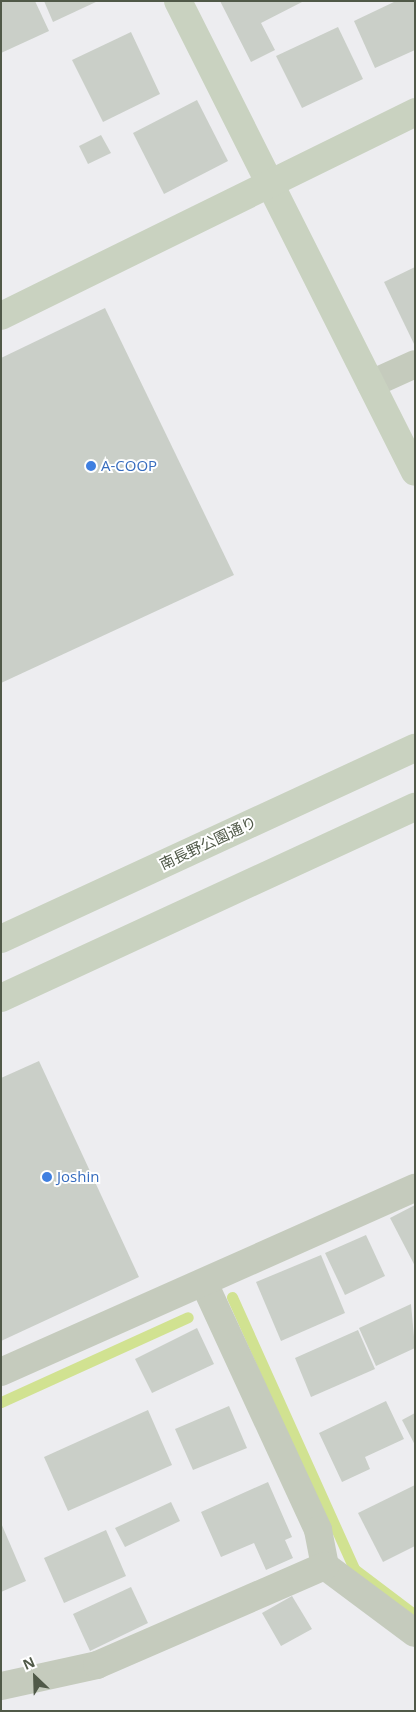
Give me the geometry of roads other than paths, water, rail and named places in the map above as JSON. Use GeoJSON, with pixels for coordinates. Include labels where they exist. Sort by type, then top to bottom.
{"type":"FeatureCollection","features":[{"type":"Feature","properties":{"kind":"street"},"geometry":{"type":"LineString","coordinates":[[178,1],[271,182],[415,472]]}},
{"type":"Feature","properties":{"kind":"street"},"geometry":{"type":"LineString","coordinates":[[1,316],[415,112]]}},
{"type":"Feature","properties":{"kind":"street"},"geometry":{"type":"LineString","coordinates":[[371,384],[415,364]]}},
{"type":"Feature","properties":{"kind":"street","name":"南長野公園通り"},"geometry":{"type":"LineString","coordinates":[[1,940],[415,748]]}},
{"type":"Feature","properties":{"kind":"street"},"geometry":{"type":"LineString","coordinates":[[1,998],[415,807]]}},
{"type":"Feature","properties":{"kind":"street"},"geometry":{"type":"LineString","coordinates":[[1,1372],[415,1188]]}},
{"type":"Feature","properties":{"kind":"street"},"geometry":{"type":"LineString","coordinates":[[204,1283],[318,1530],[325,1566],[415,1633]]}},
{"type":"Feature","properties":{"kind":"street"},"geometry":{"type":"LineString","coordinates":[[1,1686],[97,1666],[325,1566]]}},
{"type":"Feature","properties":{"kind":"waterway"},"geometry":{"type":"LineString","coordinates":[[232,1297],[354,1569],[415,1615]]}},
{"type":"Feature","properties":{"kind":"waterway"},"geometry":{"type":"LineString","coordinates":[[1,1402],[188,1317]]}},
{"type":"Feature","properties":{"kind":"place","name":"A-COOP"},"geometry":{"type":"Point","coordinates":[91,466]}},
{"type":"Feature","properties":{"kind":"place","name":"Joshin"},"geometry":{"type":"Point","coordinates":[47,1177]}}]}
